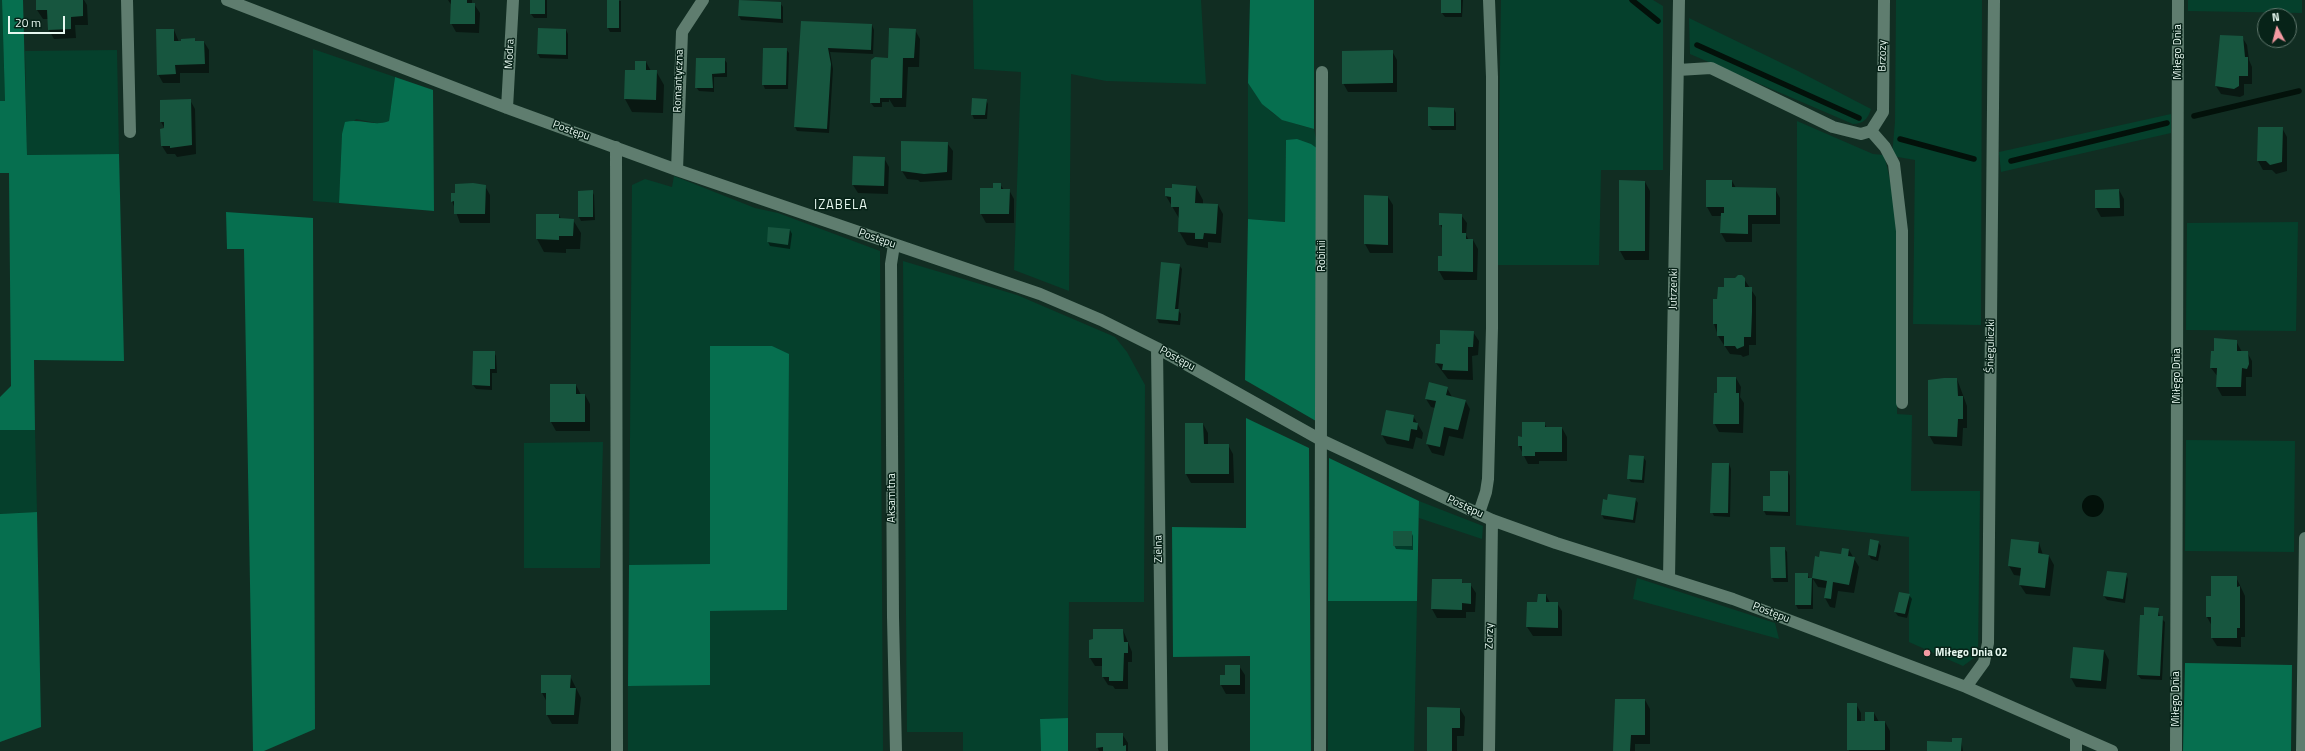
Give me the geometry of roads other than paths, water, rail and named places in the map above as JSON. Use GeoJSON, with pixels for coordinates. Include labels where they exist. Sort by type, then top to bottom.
{"type":"FeatureCollection","features":[{"type":"Feature","properties":{"kind":"street"},"geometry":{"type":"LineString","coordinates":[[127,0],[130,132]]}},
{"type":"Feature","properties":{"kind":"street","name":"Postępu"},"geometry":{"type":"LineString","coordinates":[[227,0],[245,4],[507,108],[677,170],[1040,294],[1101,320],[1157,348],[1322,440],[1492,520],[1556,544],[1733,599],[1966,687],[2112,751]]}},
{"type":"Feature","properties":{"kind":"street","name":"Modra"},"geometry":{"type":"LineString","coordinates":[[507,108],[513,0]]}},
{"type":"Feature","properties":{"kind":"street","name":"Romantyczna"},"geometry":{"type":"LineString","coordinates":[[677,170],[682,32],[703,0]]}},
{"type":"Feature","properties":{"kind":"street"},"geometry":{"type":"LineString","coordinates":[[1478,514],[1486,492],[1488,479],[1492,328],[1492,77],[1489,0]]}},
{"type":"Feature","properties":{"kind":"street","name":"Jutrzenki"},"geometry":{"type":"LineString","coordinates":[[1669,578],[1679,0]]}},
{"type":"Feature","properties":{"kind":"street","name":"Brzozy"},"geometry":{"type":"LineString","coordinates":[[1871,132],[1882,112],[1884,0]]}},
{"type":"Feature","properties":{"kind":"street","name":"Śnieguliczki"},"geometry":{"type":"LineString","coordinates":[[1966,687],[1984,662],[1988,643],[1994,0]]}},
{"type":"Feature","properties":{"kind":"street","name":"Miłego Dnia"},"geometry":{"type":"LineString","coordinates":[[2176,751],[2178,0]]}},
{"type":"Feature","properties":{"kind":"street"},"geometry":{"type":"LineString","coordinates":[[1678,70],[1711,68],[1833,127],[1861,134],[1871,132],[1885,148],[1894,164],[1902,231],[1902,403]]}},
{"type":"Feature","properties":{"kind":"street","name":"Robinii"},"geometry":{"type":"LineString","coordinates":[[1320,751],[1319,510],[1322,440],[1322,72]]}},
{"type":"Feature","properties":{"kind":"street"},"geometry":{"type":"LineString","coordinates":[[616,147],[617,751]]}},
{"type":"Feature","properties":{"kind":"street","name":"Aksamitna"},"geometry":{"type":"LineString","coordinates":[[894,245],[892,264],[893,601],[896,751]]}},
{"type":"Feature","properties":{"kind":"street","name":"Zielna"},"geometry":{"type":"LineString","coordinates":[[1157,348],[1162,751]]}},
{"type":"Feature","properties":{"kind":"street","name":"Zorzy"},"geometry":{"type":"LineString","coordinates":[[1488,751],[1492,520]]}},
{"type":"Feature","properties":{"kind":"street"},"geometry":{"type":"LineString","coordinates":[[2302,751],[2305,538]]}},
{"type":"Feature","properties":{"kind":"street"},"geometry":{"type":"LineString","coordinates":[[2076,736],[2076,751]]}},
{"type":"Feature","properties":{"kind":"waterway"},"geometry":{"type":"LineString","coordinates":[[1632,0],[1658,21]]}},
{"type":"Feature","properties":{"kind":"waterway"},"geometry":{"type":"LineString","coordinates":[[1697,45],[1859,118]]}},
{"type":"Feature","properties":{"kind":"waterway"},"geometry":{"type":"LineString","coordinates":[[2194,116],[2299,91]]}},
{"type":"Feature","properties":{"kind":"waterway"},"geometry":{"type":"LineString","coordinates":[[2011,161],[2167,123]]}},
{"type":"Feature","properties":{"kind":"waterway"},"geometry":{"type":"LineString","coordinates":[[1900,139],[1974,159]]}},
{"type":"Feature","properties":{"kind":"place","name":"Miłego Dnia 02"},"geometry":{"type":"Point","coordinates":[1927,653]}},
{"type":"Feature","properties":{"kind":"district","name":"IZABELA"},"geometry":{"type":"Point","coordinates":[841,206]}}]}
